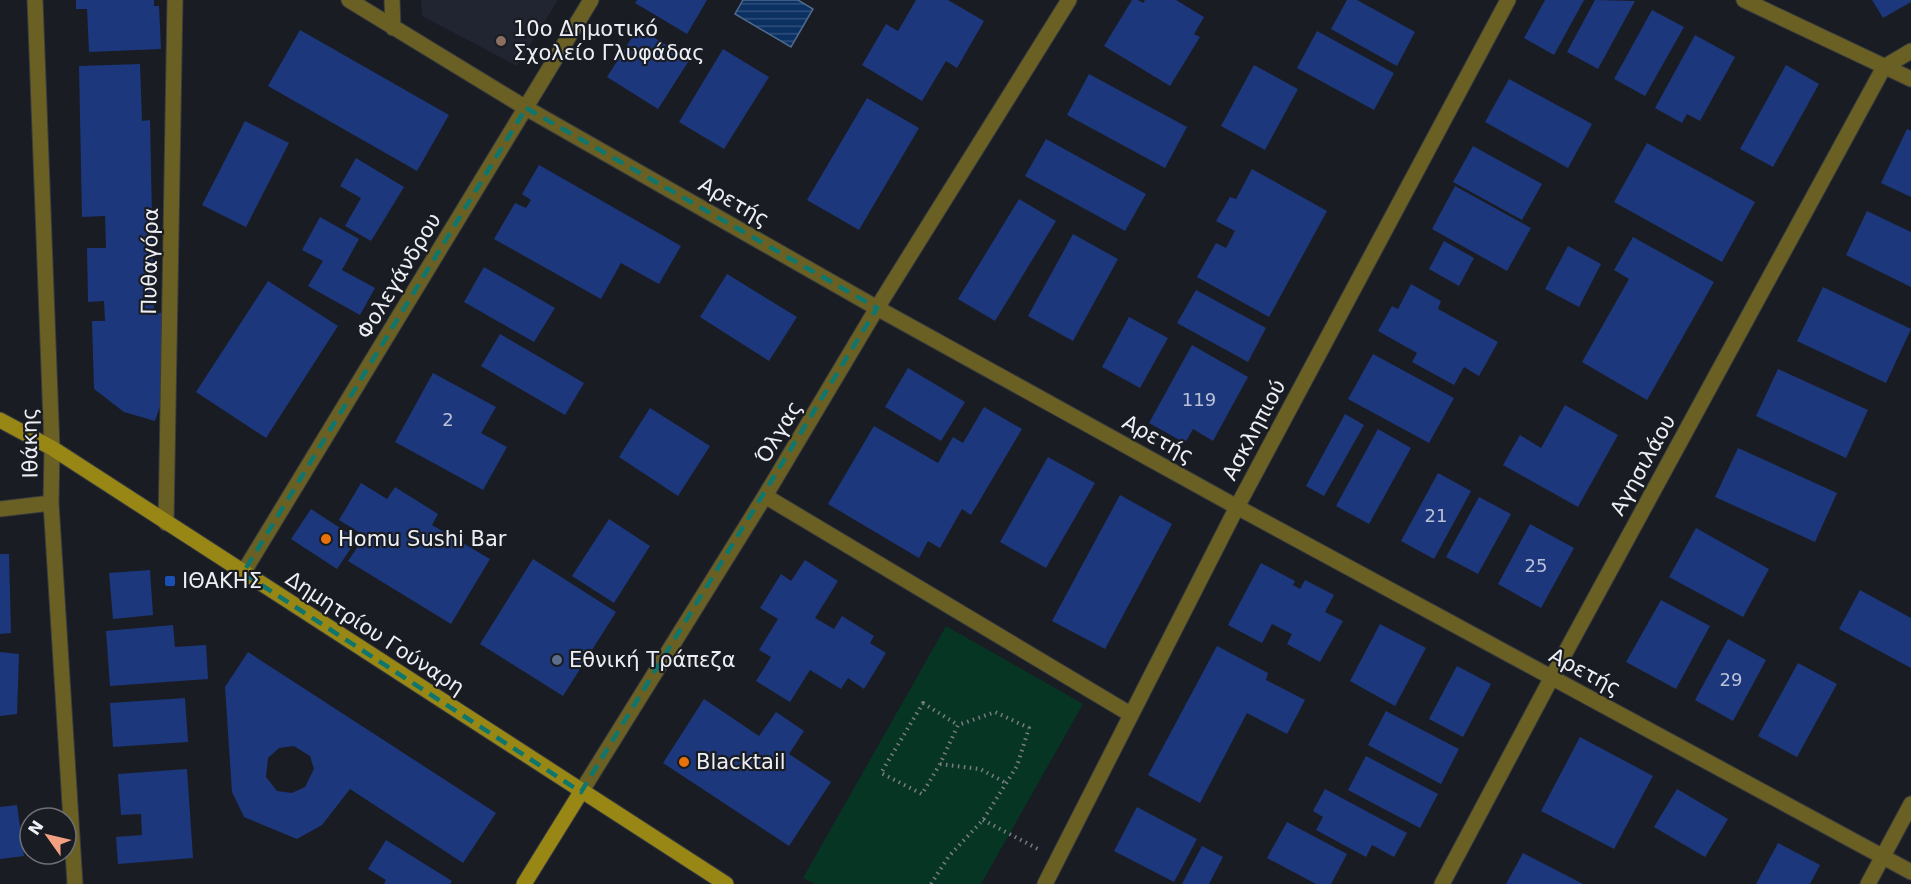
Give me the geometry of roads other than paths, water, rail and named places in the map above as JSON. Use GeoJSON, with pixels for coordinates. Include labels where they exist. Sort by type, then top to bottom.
{"type":"FeatureCollection","features":[{"type":"Feature","properties":{"kind":"main road","name":"Δημητρίου Γούναρη"},"geometry":{"type":"LineString","coordinates":[[0,420],[52,448],[726,884]]}},
{"type":"Feature","properties":{"kind":"main road","name":"Όλγας"},"geometry":{"type":"LineString","coordinates":[[524,884],[581,792]]}},
{"type":"Feature","properties":{"kind":"street","name":"Ιθάκης"},"geometry":{"type":"LineString","coordinates":[[34,0],[52,448],[51,502],[75,884]]}},
{"type":"Feature","properties":{"kind":"street","name":"Πυθαγόρα"},"geometry":{"type":"LineString","coordinates":[[166,523],[175,0]]}},
{"type":"Feature","properties":{"kind":"street","name":"Αρετής"},"geometry":{"type":"LineString","coordinates":[[349,0],[526,108],[877,308],[1237,507],[1911,872]]}},
{"type":"Feature","properties":{"kind":"street"},"geometry":{"type":"LineString","coordinates":[[392,0],[393,28]]}},
{"type":"Feature","properties":{"kind":"street","name":"Φολεγάνδρου"},"geometry":{"type":"LineString","coordinates":[[243,573],[591,0]]}},
{"type":"Feature","properties":{"kind":"street","name":"Όλγας"},"geometry":{"type":"LineString","coordinates":[[581,792],[765,496],[877,308],[1069,0]]}},
{"type":"Feature","properties":{"kind":"street","name":"Ασκληπιού"},"geometry":{"type":"LineString","coordinates":[[1045,884],[1237,507],[1508,0]]}},
{"type":"Feature","properties":{"kind":"street"},"geometry":{"type":"LineString","coordinates":[[1744,0],[1911,79]]}},
{"type":"Feature","properties":{"kind":"street"},"geometry":{"type":"LineString","coordinates":[[1884,67],[1911,51]]}},
{"type":"Feature","properties":{"kind":"street","name":"Αγησιλάου"},"geometry":{"type":"LineString","coordinates":[[1442,884],[1884,67]]}},
{"type":"Feature","properties":{"kind":"street"},"geometry":{"type":"LineString","coordinates":[[765,496],[1130,714]]}},
{"type":"Feature","properties":{"kind":"street"},"geometry":{"type":"LineString","coordinates":[[0,509],[51,502]]}},
{"type":"Feature","properties":{"kind":"street"},"geometry":{"type":"LineString","coordinates":[[1868,884],[1911,804]]}},
{"type":"Feature","properties":{"kind":"water"},"geometry":{"type":"Polygon","coordinates":[[[743,0],[798,0],[813,9],[791,47],[735,14],[743,0]]]}},
{"type":"Feature","properties":{"kind":"place","name":"10o Δημοτικό Σχολείο Γλυφάδας"},"geometry":{"type":"Point","coordinates":[501,41]}},
{"type":"Feature","properties":{"kind":"place","name":"Homu Sushi Bar"},"geometry":{"type":"Point","coordinates":[326,539]}},
{"type":"Feature","properties":{"kind":"place","name":"ΙΘΑΚΗΣ"},"geometry":{"type":"Point","coordinates":[170,581]}},
{"type":"Feature","properties":{"kind":"place","name":"Εθνική Τράπεζα"},"geometry":{"type":"Point","coordinates":[557,660]}},
{"type":"Feature","properties":{"kind":"place","name":"Blacktail"},"geometry":{"type":"Point","coordinates":[684,762]}}]}
